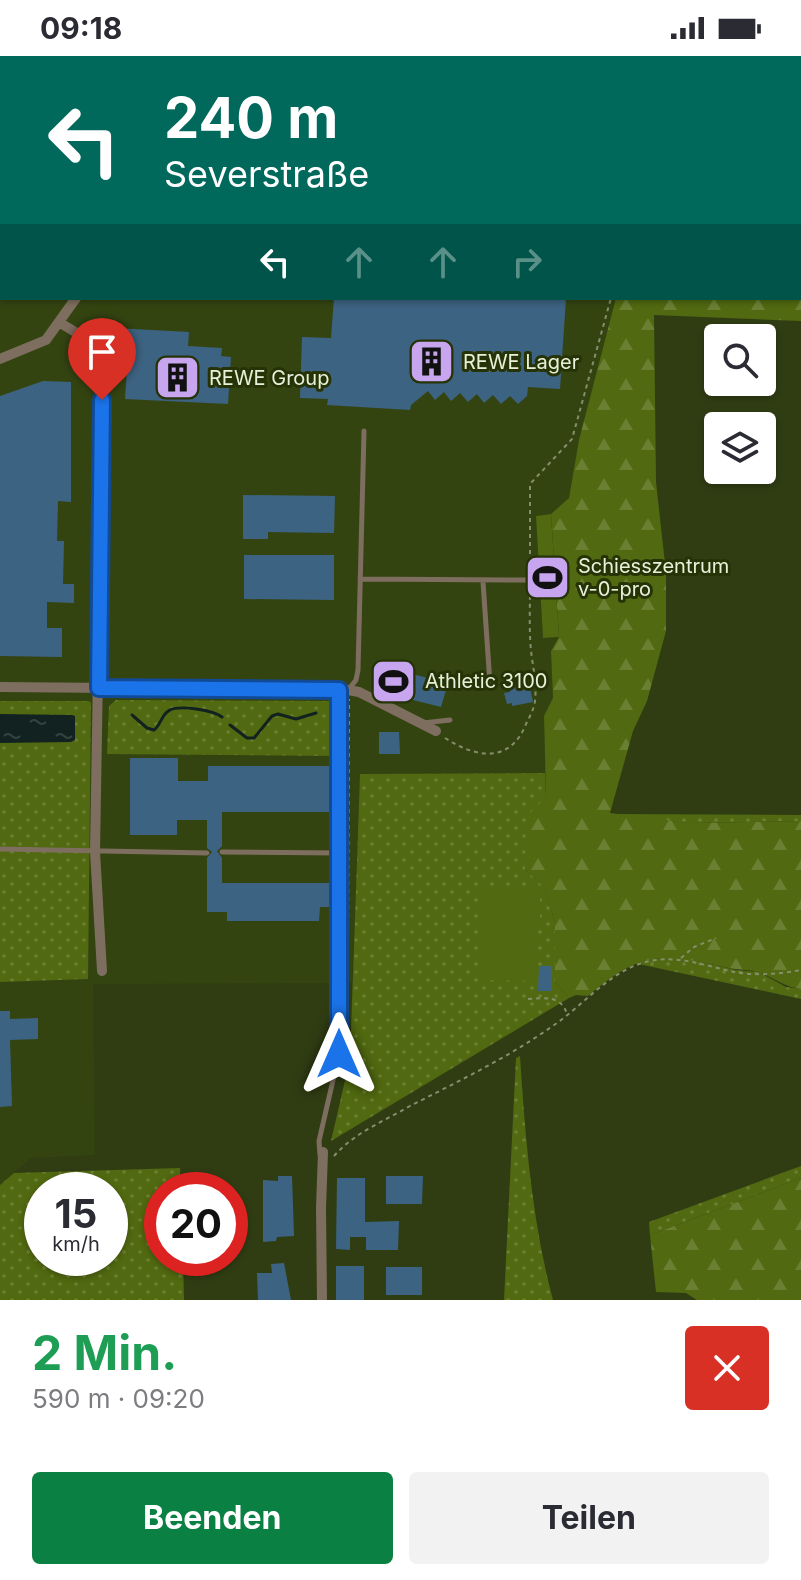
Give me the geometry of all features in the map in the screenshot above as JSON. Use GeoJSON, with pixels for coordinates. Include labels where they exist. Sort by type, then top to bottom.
{"type":"FeatureCollection","features":[{"type":"Feature","properties":{"kind":"street"},"geometry":{"type":"LineString","coordinates":[[0,359],[46,340],[75,300]]}},
{"type":"Feature","properties":{"kind":"street"},"geometry":{"type":"LineString","coordinates":[[60,323],[85,337],[95,350],[103,374],[95,852],[102,971]]}},
{"type":"Feature","properties":{"kind":"street"},"geometry":{"type":"LineString","coordinates":[[0,687],[344,690],[359,692],[436,731]]}},
{"type":"Feature","properties":{"kind":"street"},"geometry":{"type":"LineString","coordinates":[[322,1300],[323,1162]]}},
{"type":"Feature","properties":{"kind":"lane"},"geometry":{"type":"LineString","coordinates":[[323,1162],[318,1151],[319,1141],[339,1054],[339,853],[344,690],[356,680],[358,670],[364,431]]}},
{"type":"Feature","properties":{"kind":"lane"},"geometry":{"type":"LineString","coordinates":[[360,579],[529,580]]}},
{"type":"Feature","properties":{"kind":"lane"},"geometry":{"type":"LineString","coordinates":[[483,582],[490,684]]}},
{"type":"Feature","properties":{"kind":"lane"},"geometry":{"type":"LineString","coordinates":[[423,723],[450,720]]}},
{"type":"Feature","properties":{"kind":"lane"},"geometry":{"type":"LineString","coordinates":[[0,849],[207,853]]}},
{"type":"Feature","properties":{"kind":"lane"},"geometry":{"type":"LineString","coordinates":[[222,852],[339,853]]}},
{"type":"Feature","properties":{"kind":"path"},"geometry":{"type":"LineString","coordinates":[[436,731],[459,747],[498,753],[511,749],[521,738],[535,706],[529,580],[530,484],[572,439],[610,300]]}},
{"type":"Feature","properties":{"kind":"path"},"geometry":{"type":"LineString","coordinates":[[680,959],[694,947],[716,938]]}},
{"type":"Feature","properties":{"kind":"path"},"geometry":{"type":"LineString","coordinates":[[323,1162],[363,1132],[494,1062],[568,1016],[621,972],[650,961],[680,959],[736,972],[759,974],[801,970]]}},
{"type":"Feature","properties":{"kind":"path"},"geometry":{"type":"LineString","coordinates":[[528,999],[554,998],[566,1008],[568,1016]]}},
{"type":"Feature","properties":{"kind":"shaded area"},"geometry":{"type":"Polygon","coordinates":[[[0,300],[615,300],[579,440],[569,498],[551,514],[536,516],[543,638],[559,637],[551,651],[553,698],[544,716],[545,773],[360,774],[352,983],[93,984],[95,1155],[31,1158],[0,1185],[0,300]]]}},
{"type":"Feature","properties":{"kind":"green space"},"geometry":{"type":"Polygon","coordinates":[[[615,300],[801,300],[801,321],[654,315],[656,482],[666,573],[666,631],[647,701],[633,731],[610,813],[688,823],[801,821],[801,989],[757,972],[666,958],[651,959],[622,971],[588,996],[569,998],[555,982],[555,922],[544,888],[525,869],[526,817],[546,797],[544,716],[553,698],[551,651],[559,637],[551,514],[569,498],[579,440],[615,300]]]}},
{"type":"Feature","properties":{"kind":"green space","name":"Schiesszentrum v-0-pro"},"geometry":{"type":"Polygon","coordinates":[[[551,514],[559,637],[543,638],[536,516],[551,514]]]}},
{"type":"Feature","properties":{"kind":"green space"},"geometry":{"type":"Polygon","coordinates":[[[116,700],[332,701],[336,706],[336,756],[107,754],[109,706],[116,700]]]}},
{"type":"Feature","properties":{"kind":"green space"},"geometry":{"type":"Polygon","coordinates":[[[0,701],[91,703],[88,979],[0,982],[0,701]]]}},
{"type":"Feature","properties":{"kind":"green space"},"geometry":{"type":"Polygon","coordinates":[[[545,773],[546,797],[525,869],[544,887],[555,922],[555,982],[569,998],[331,1141],[350,1059],[360,774],[545,773]]]}},
{"type":"Feature","properties":{"kind":"green space"},"geometry":{"type":"Polygon","coordinates":[[[610,814],[801,815],[801,821],[688,823],[610,814]]]}},
{"type":"Feature","properties":{"kind":"green space"},"geometry":{"type":"Polygon","coordinates":[[[479,890],[540,890],[540,925],[534,926],[534,981],[479,980],[479,890]]]}},
{"type":"Feature","properties":{"kind":"green space"},"geometry":{"type":"Polygon","coordinates":[[[680,957],[759,972],[786,987],[801,989],[801,999],[634,963],[680,957]]]}},
{"type":"Feature","properties":{"kind":"green space"},"geometry":{"type":"Polygon","coordinates":[[[520,1056],[535,1210],[553,1300],[504,1300],[516,1058],[520,1056]]]}},
{"type":"Feature","properties":{"kind":"green space"},"geometry":{"type":"Polygon","coordinates":[[[801,1166],[801,1178],[650,1235],[649,1222],[801,1166]]]}},
{"type":"Feature","properties":{"kind":"green space"},"geometry":{"type":"Polygon","coordinates":[[[180,1168],[180,1172],[144,1172],[144,1276],[183,1276],[184,1300],[0,1300],[0,1185],[14,1173],[24,1173],[24,1276],[128,1276],[128,1172],[47,1172],[180,1168]]]}},
{"type":"Feature","properties":{"kind":"green space"},"geometry":{"type":"Polygon","coordinates":[[[801,1178],[801,1300],[697,1300],[686,1293],[656,1292],[650,1235],[801,1178]]]}},
{"type":"Feature","properties":{"kind":"water"},"geometry":{"type":"Polygon","coordinates":[[[0,714],[75,716],[75,740],[0,743],[0,714]]]}},
{"type":"Feature","properties":{"kind":"building","name":"REWE Lager"},"geometry":{"type":"Polygon","coordinates":[[[334,300],[566,300],[560,389],[528,387],[527,396],[518,404],[510,396],[501,404],[493,395],[484,403],[477,394],[468,402],[460,393],[451,401],[444,392],[435,400],[428,391],[411,405],[410,410],[327,405],[328,399],[300,398],[302,337],[331,338],[334,300]]]}},
{"type":"Feature","properties":{"kind":"building","name":"REWE Group"},"geometry":{"type":"Polygon","coordinates":[[[114,328],[189,332],[188,346],[222,348],[221,356],[231,357],[228,404],[125,399],[129,337],[113,336],[114,328]]]}},
{"type":"Feature","properties":{"kind":"building"},"geometry":{"type":"Polygon","coordinates":[[[43,381],[71,382],[71,502],[58,501],[57,541],[64,541],[63,584],[74,584],[74,603],[47,602],[47,628],[62,628],[62,657],[0,656],[0,396],[43,381]]]}},
{"type":"Feature","properties":{"kind":"building"},"geometry":{"type":"Polygon","coordinates":[[[243,495],[335,496],[334,533],[268,532],[268,539],[243,539],[243,495]]]}},
{"type":"Feature","properties":{"kind":"building"},"geometry":{"type":"Polygon","coordinates":[[[244,555],[334,555],[334,600],[244,599],[244,555]]]}},
{"type":"Feature","properties":{"kind":"building"},"geometry":{"type":"Polygon","coordinates":[[[386,661],[416,675],[448,683],[441,707],[409,699],[376,683],[386,661]]]}},
{"type":"Feature","properties":{"kind":"building"},"geometry":{"type":"Polygon","coordinates":[[[529,683],[533,702],[507,704],[504,693],[510,692],[509,687],[529,683]]]}},
{"type":"Feature","properties":{"kind":"building"},"geometry":{"type":"Polygon","coordinates":[[[379,732],[399,732],[400,754],[379,754],[379,732]]]}},
{"type":"Feature","properties":{"kind":"building"},"geometry":{"type":"Polygon","coordinates":[[[130,758],[178,758],[178,781],[208,781],[208,766],[332,766],[332,812],[222,812],[222,846],[217,851],[222,858],[222,883],[332,883],[332,907],[320,907],[319,921],[227,921],[227,912],[207,912],[207,858],[212,852],[207,848],[207,820],[177,820],[177,835],[130,835],[130,758]]]}},
{"type":"Feature","properties":{"kind":"building"},"geometry":{"type":"Polygon","coordinates":[[[539,966],[552,966],[552,991],[538,991],[539,966]]]}},
{"type":"Feature","properties":{"kind":"building"},"geometry":{"type":"Polygon","coordinates":[[[0,1011],[10,1011],[10,1019],[38,1018],[38,1039],[10,1040],[12,1106],[0,1107],[0,1011]]]}},
{"type":"Feature","properties":{"kind":"building"},"geometry":{"type":"Polygon","coordinates":[[[278,1176],[292,1176],[294,1236],[263,1242],[263,1180],[278,1181],[278,1176]]]}},
{"type":"Feature","properties":{"kind":"building"},"geometry":{"type":"Polygon","coordinates":[[[386,1176],[423,1176],[422,1204],[386,1204],[386,1176]]]}},
{"type":"Feature","properties":{"kind":"building"},"geometry":{"type":"Polygon","coordinates":[[[337,1178],[365,1178],[365,1222],[399,1221],[398,1250],[366,1250],[366,1237],[350,1237],[350,1250],[336,1249],[337,1178]]]}},
{"type":"Feature","properties":{"kind":"building"},"geometry":{"type":"Polygon","coordinates":[[[284,1263],[291,1300],[258,1300],[257,1273],[272,1273],[271,1264],[284,1263]]]}},
{"type":"Feature","properties":{"kind":"building"},"geometry":{"type":"Polygon","coordinates":[[[336,1266],[364,1266],[364,1300],[336,1300],[336,1266]]]}},
{"type":"Feature","properties":{"kind":"building"},"geometry":{"type":"Polygon","coordinates":[[[386,1267],[422,1267],[422,1295],[386,1295],[386,1267]]]}},
{"type":"Feature","properties":{"kind":"waterway"},"geometry":{"type":"LineString","coordinates":[[132,715],[154,730],[165,714],[175,709],[204,710],[222,717]]}},
{"type":"Feature","properties":{"kind":"waterway"},"geometry":{"type":"LineString","coordinates":[[230,725],[247,738],[254,738],[272,716],[278,714],[296,719],[316,713]]}},
{"type":"Feature","properties":{"kind":"place","name":"REWE Lager"},"geometry":{"type":"Point","coordinates":[432,362]}},
{"type":"Feature","properties":{"kind":"place","name":"REWE Group"},"geometry":{"type":"Point","coordinates":[178,378]}},
{"type":"Feature","properties":{"kind":"place","name":"Schiesszentrum v-0-pro"},"geometry":{"type":"Point","coordinates":[547,577]}},
{"type":"Feature","properties":{"kind":"place","name":"Athletic 3100"},"geometry":{"type":"Point","coordinates":[394,681]}},
{"type":"Feature","properties":{"kind":"route"},"geometry":{"type":"LineString","coordinates":[[102,400],[99,688],[339,690],[339,1054]]}}]}
